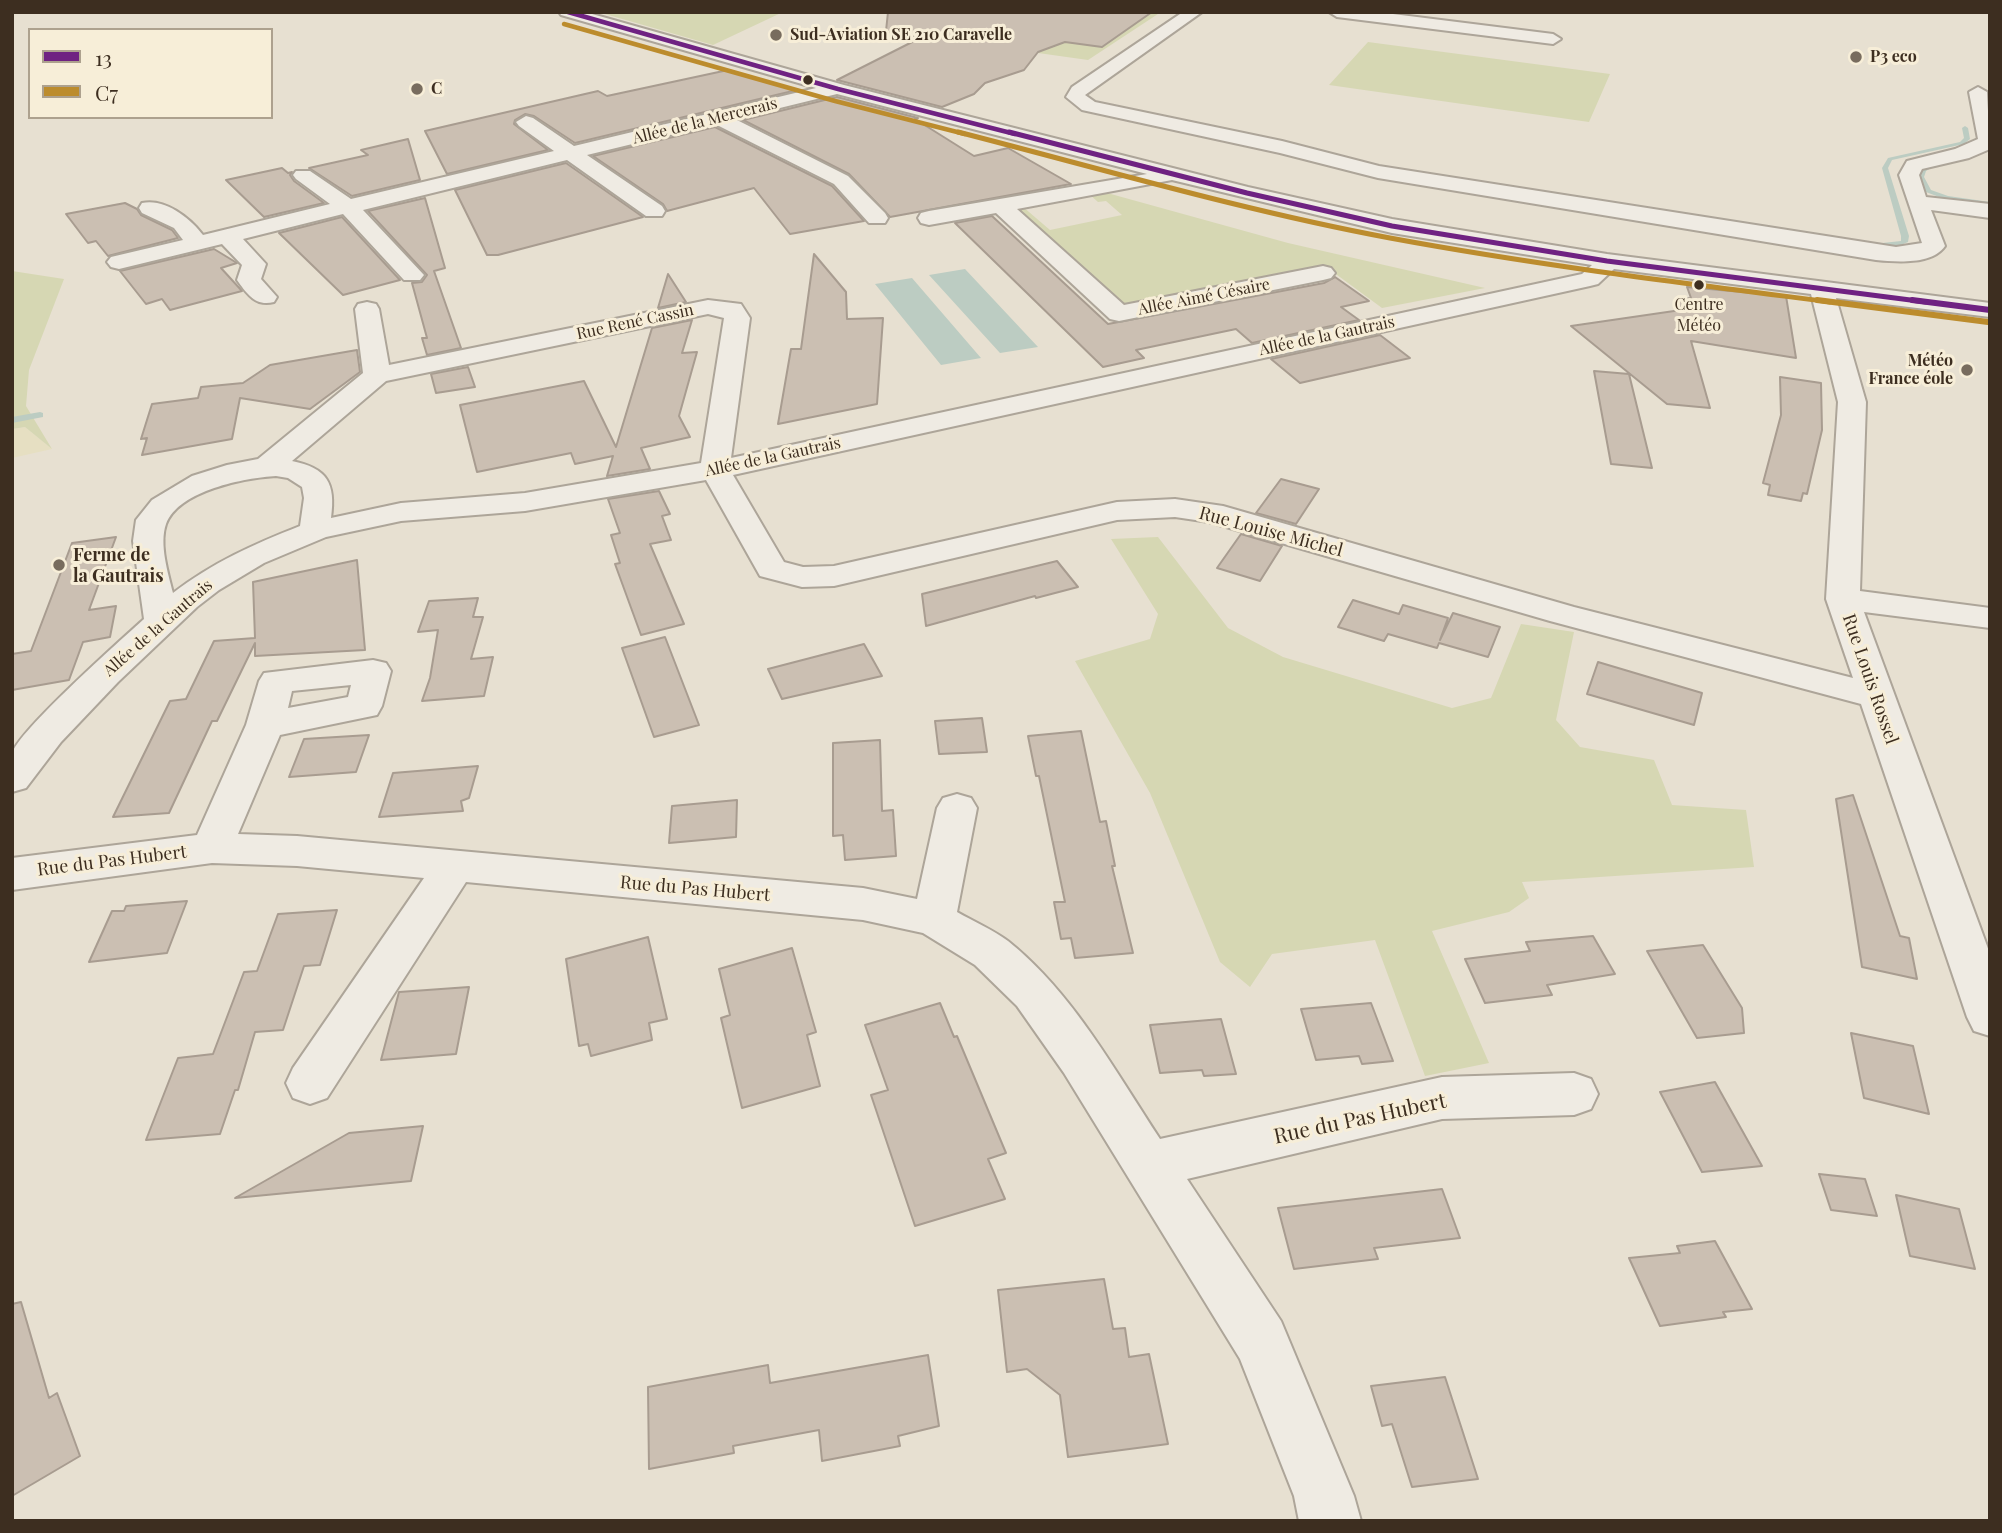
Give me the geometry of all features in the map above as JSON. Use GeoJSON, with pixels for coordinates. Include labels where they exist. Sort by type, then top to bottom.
{"type":"FeatureCollection","features":[{"type":"Feature","properties":{"kind":"street"},"geometry":{"type":"LineString","coordinates":[[567,12],[838,89],[1176,175],[1392,226],[1607,261],[1990,310]]}},
{"type":"Feature","properties":{"kind":"street"},"geometry":{"type":"LineString","coordinates":[[1194,12],[1084,87],[1075,97],[1089,106],[1282,147],[1378,172],[1856,250],[1912,254],[1934,246],[1909,175],[1914,165],[1933,158],[1978,149],[1988,141],[1978,92]]}},
{"type":"Feature","properties":{"kind":"street"},"geometry":{"type":"LineString","coordinates":[[1337,12],[1553,39]]}},
{"type":"Feature","properties":{"kind":"street","name":"Allée de la Mercerais"},"geometry":{"type":"LineString","coordinates":[[119,262],[838,89]]}},
{"type":"Feature","properties":{"kind":"street"},"geometry":{"type":"LineString","coordinates":[[718,118],[841,180],[877,218]]}},
{"type":"Feature","properties":{"kind":"street"},"geometry":{"type":"LineString","coordinates":[[526,122],[654,211]]}},
{"type":"Feature","properties":{"kind":"street"},"geometry":{"type":"LineString","coordinates":[[303,175],[348,207],[412,275]]}},
{"type":"Feature","properties":{"kind":"street"},"geometry":{"type":"LineString","coordinates":[[929,218],[1176,175]]}},
{"type":"Feature","properties":{"kind":"street"},"geometry":{"type":"LineString","coordinates":[[1917,202],[1990,211]]}},
{"type":"Feature","properties":{"kind":"street","name":"Allée Aimé Césaire"},"geometry":{"type":"LineString","coordinates":[[1000,206],[1119,314],[1323,273]]}},
{"type":"Feature","properties":{"kind":"street"},"geometry":{"type":"LineString","coordinates":[[150,208],[181,223],[198,244]]}},
{"type":"Feature","properties":{"kind":"street"},"geometry":{"type":"LineString","coordinates":[[228,237],[254,264],[249,280],[265,298]]}},
{"type":"Feature","properties":{"kind":"street","name":"Allée de la Gautrais"},"geometry":{"type":"LineString","coordinates":[[12,778],[48,733],[162,621],[207,583],[230,568],[275,546],[317,530],[401,512],[526,502],[715,470],[1590,279],[1607,261]]}},
{"type":"Feature","properties":{"kind":"street","name":"Rue Louis Rossel"},"geometry":{"type":"LineString","coordinates":[[1821,288],[1852,402],[1843,599],[1874,695],[1990,1017]]}},
{"type":"Feature","properties":{"kind":"street","name":"Rue René Cassin"},"geometry":{"type":"LineString","coordinates":[[267,467],[377,375],[480,356],[708,307],[732,309],[737,318],[715,470]]}},
{"type":"Feature","properties":{"kind":"street"},"geometry":{"type":"LineString","coordinates":[[367,309],[377,375]]}},
{"type":"Feature","properties":{"kind":"street","name":"Rue René Cassin"},"geometry":{"type":"LineString","coordinates":[[162,621],[149,552],[151,521],[161,509],[200,483],[224,475],[267,467],[302,473],[318,490],[319,502],[313,522],[317,530]]}},
{"type":"Feature","properties":{"kind":"street","name":"Rue Louise Michel"},"geometry":{"type":"LineString","coordinates":[[715,470],[772,569],[802,577],[856,572],[1117,511],[1175,508],[1212,513],[1562,614],[1874,695]]}},
{"type":"Feature","properties":{"kind":"street"},"geometry":{"type":"LineString","coordinates":[[1843,599],[1990,618]]}},
{"type":"Feature","properties":{"kind":"street","name":"Rue du Pas Hubert"},"geometry":{"type":"LineString","coordinates":[[212,848],[265,725]]}},
{"type":"Feature","properties":{"kind":"street"},"geometry":{"type":"LineString","coordinates":[[934,919],[957,808]]}},
{"type":"Feature","properties":{"kind":"street","name":"Rue du Pas Hubert"},"geometry":{"type":"LineString","coordinates":[[12,874],[212,848],[297,852],[863,904],[934,919],[991,953],[1033,993],[1081,1059],[1261,1341],[1324,1496],[1330,1521]]}},
{"type":"Feature","properties":{"kind":"street"},"geometry":{"type":"LineString","coordinates":[[310,1083],[454,867]]}},
{"type":"Feature","properties":{"kind":"street","name":"Rue du Pas Hubert"},"geometry":{"type":"LineString","coordinates":[[1149,1165],[1442,1098],[1574,1094]]}},
{"type":"Feature","properties":{"kind":"shaded area"},"geometry":{"type":"Polygon","coordinates":[[[965,269],[1038,347],[1000,353],[929,275],[965,269]]]}},
{"type":"Feature","properties":{"kind":"shaded area"},"geometry":{"type":"Polygon","coordinates":[[[912,278],[981,358],[941,365],[875,284],[912,278]]]}},
{"type":"Feature","properties":{"kind":"shaded area"},"geometry":{"type":"Polygon","coordinates":[[[25,427],[52,449],[12,458],[12,429],[25,427]]]}},
{"type":"Feature","properties":{"kind":"green space"},"geometry":{"type":"Polygon","coordinates":[[[598,12],[783,12],[713,45],[598,12]]]}},
{"type":"Feature","properties":{"kind":"green space"},"geometry":{"type":"Polygon","coordinates":[[[1109,12],[1161,12],[1088,60],[1031,52],[1068,41],[1109,12]]]}},
{"type":"Feature","properties":{"kind":"green space"},"geometry":{"type":"Polygon","coordinates":[[[1368,42],[1610,74],[1589,122],[1329,85],[1368,42]]]}},
{"type":"Feature","properties":{"kind":"green space"},"geometry":{"type":"Polygon","coordinates":[[[1100,191],[1288,243],[1485,288],[1382,308],[1329,269],[1121,309],[1009,209],[1022,206],[1050,230],[1122,215],[1106,201],[1098,202],[1089,194],[1100,191]]]}},
{"type":"Feature","properties":{"kind":"green space"},"geometry":{"type":"Polygon","coordinates":[[[12,271],[64,279],[29,370],[26,406],[52,449],[25,427],[12,429],[12,271]]]}},
{"type":"Feature","properties":{"kind":"green space"},"geometry":{"type":"Polygon","coordinates":[[[1158,537],[1228,628],[1283,657],[1452,708],[1491,698],[1521,624],[1574,632],[1556,720],[1580,747],[1654,760],[1672,805],[1746,810],[1754,867],[1522,882],[1529,898],[1509,912],[1432,931],[1489,1063],[1425,1076],[1375,940],[1272,954],[1250,987],[1220,962],[1150,793],[1075,661],[1150,639],[1158,614],[1111,539],[1158,537]]]}},
{"type":"Feature","properties":{"kind":"building"},"geometry":{"type":"Polygon","coordinates":[[[888,12],[1152,12],[1102,47],[1065,42],[1038,52],[1024,70],[985,83],[974,94],[942,107],[837,80],[922,37],[886,31],[888,12]]]}},
{"type":"Feature","properties":{"kind":"building"},"geometry":{"type":"Polygon","coordinates":[[[728,70],[797,90],[575,143],[534,116],[525,114],[515,120],[514,124],[548,150],[447,174],[425,131],[598,91],[607,96],[728,70]]]}},
{"type":"Feature","properties":{"kind":"building"},"geometry":{"type":"Polygon","coordinates":[[[837,97],[918,118],[915,119],[974,156],[1008,148],[1071,184],[890,217],[849,174],[743,120],[837,97]]]}},
{"type":"Feature","properties":{"kind":"building"},"geometry":{"type":"Polygon","coordinates":[[[715,127],[832,186],[864,221],[790,234],[754,188],[667,211],[663,204],[593,156],[715,127]]]}},
{"type":"Feature","properties":{"kind":"building"},"geometry":{"type":"Polygon","coordinates":[[[408,139],[420,180],[352,196],[309,168],[368,155],[361,150],[408,139]]]}},
{"type":"Feature","properties":{"kind":"building"},"geometry":{"type":"Polygon","coordinates":[[[566,163],[643,217],[498,255],[487,255],[455,190],[566,163]]]}},
{"type":"Feature","properties":{"kind":"building"},"geometry":{"type":"Polygon","coordinates":[[[282,168],[288,173],[292,172],[290,175],[294,181],[324,203],[264,217],[226,180],[282,168]]]}},
{"type":"Feature","properties":{"kind":"building"},"geometry":{"type":"Polygon","coordinates":[[[425,198],[445,268],[434,271],[461,348],[427,355],[422,338],[427,338],[412,283],[422,282],[427,275],[368,211],[425,198]]]}},
{"type":"Feature","properties":{"kind":"building"},"geometry":{"type":"Polygon","coordinates":[[[125,203],[137,209],[141,215],[172,230],[178,238],[108,256],[96,241],[88,243],[66,214],[125,203]]]}},
{"type":"Feature","properties":{"kind":"building"},"geometry":{"type":"Polygon","coordinates":[[[992,216],[1108,324],[1324,283],[1335,277],[1369,301],[1341,307],[1359,320],[1252,343],[1236,329],[1136,350],[1144,358],[1103,367],[955,223],[992,216]]]}},
{"type":"Feature","properties":{"kind":"building"},"geometry":{"type":"Polygon","coordinates":[[[342,217],[400,280],[343,295],[279,233],[342,217]]]}},
{"type":"Feature","properties":{"kind":"building"},"geometry":{"type":"Polygon","coordinates":[[[214,249],[237,263],[221,268],[242,291],[170,310],[162,299],[146,304],[120,271],[214,249]]]}},
{"type":"Feature","properties":{"kind":"building"},"geometry":{"type":"Polygon","coordinates":[[[814,254],[846,292],[847,319],[883,318],[877,404],[778,424],[791,349],[801,349],[814,254]]]}},
{"type":"Feature","properties":{"kind":"building"},"geometry":{"type":"Polygon","coordinates":[[[668,274],[686,302],[658,308],[668,274]]]}},
{"type":"Feature","properties":{"kind":"building"},"geometry":{"type":"Polygon","coordinates":[[[1687,287],[1786,296],[1796,358],[1691,341],[1710,408],[1667,404],[1571,326],[1681,310],[1676,299],[1691,298],[1687,287]]]}},
{"type":"Feature","properties":{"kind":"building"},"geometry":{"type":"Polygon","coordinates":[[[692,320],[682,353],[697,352],[679,416],[690,437],[641,448],[650,469],[607,476],[613,456],[575,464],[571,453],[477,472],[460,405],[584,381],[616,447],[652,328],[692,320]]]}},
{"type":"Feature","properties":{"kind":"building"},"geometry":{"type":"Polygon","coordinates":[[[1380,335],[1410,358],[1300,383],[1271,359],[1380,335]]]}},
{"type":"Feature","properties":{"kind":"building"},"geometry":{"type":"Polygon","coordinates":[[[357,350],[360,372],[310,409],[240,398],[232,439],[142,455],[147,438],[141,439],[152,404],[198,398],[201,387],[243,383],[270,365],[357,350]]]}},
{"type":"Feature","properties":{"kind":"building"},"geometry":{"type":"Polygon","coordinates":[[[468,367],[475,387],[436,393],[431,374],[468,367]]]}},
{"type":"Feature","properties":{"kind":"building"},"geometry":{"type":"Polygon","coordinates":[[[1594,371],[1629,374],[1652,468],[1611,464],[1594,371]]]}},
{"type":"Feature","properties":{"kind":"building"},"geometry":{"type":"Polygon","coordinates":[[[1780,377],[1821,383],[1822,430],[1807,494],[1803,493],[1801,501],[1768,495],[1770,485],[1763,483],[1781,415],[1780,377]]]}},
{"type":"Feature","properties":{"kind":"building"},"geometry":{"type":"Polygon","coordinates":[[[1281,479],[1319,489],[1296,524],[1256,513],[1281,479]]]}},
{"type":"Feature","properties":{"kind":"building"},"geometry":{"type":"Polygon","coordinates":[[[659,491],[670,514],[662,516],[671,540],[650,544],[684,624],[641,635],[615,564],[620,563],[611,535],[620,533],[608,499],[659,491]]]}},
{"type":"Feature","properties":{"kind":"building"},"geometry":{"type":"Polygon","coordinates":[[[1241,534],[1282,546],[1260,581],[1217,568],[1241,534]]]}},
{"type":"Feature","properties":{"kind":"building"},"geometry":{"type":"Polygon","coordinates":[[[116,537],[89,610],[116,606],[110,637],[83,642],[69,680],[12,690],[12,654],[31,651],[72,543],[116,537]]]}},
{"type":"Feature","properties":{"kind":"building"},"geometry":{"type":"Polygon","coordinates":[[[357,560],[365,650],[255,656],[255,643],[217,721],[212,721],[169,813],[113,817],[170,701],[186,699],[214,641],[255,638],[253,582],[357,560]]]}},
{"type":"Feature","properties":{"kind":"building"},"geometry":{"type":"Polygon","coordinates":[[[1057,561],[1078,587],[926,626],[922,594],[1057,561]]]}},
{"type":"Feature","properties":{"kind":"building"},"geometry":{"type":"Polygon","coordinates":[[[478,598],[473,617],[483,617],[471,659],[493,657],[484,696],[422,701],[430,678],[438,630],[418,632],[429,601],[478,598]]]}},
{"type":"Feature","properties":{"kind":"building"},"geometry":{"type":"Polygon","coordinates":[[[1353,600],[1399,614],[1403,605],[1448,618],[1440,640],[1453,613],[1500,627],[1488,657],[1439,643],[1437,648],[1388,634],[1384,641],[1338,627],[1353,600]]]}},
{"type":"Feature","properties":{"kind":"building"},"geometry":{"type":"Polygon","coordinates":[[[665,637],[699,725],[654,737],[622,648],[665,637]]]}},
{"type":"Feature","properties":{"kind":"building"},"geometry":{"type":"Polygon","coordinates":[[[864,644],[882,676],[782,699],[768,669],[864,644]]]}},
{"type":"Feature","properties":{"kind":"building"},"geometry":{"type":"Polygon","coordinates":[[[1598,662],[1702,693],[1694,725],[1587,694],[1598,662]]]}},
{"type":"Feature","properties":{"kind":"building"},"geometry":{"type":"Polygon","coordinates":[[[982,718],[987,752],[939,754],[935,721],[982,718]]]}},
{"type":"Feature","properties":{"kind":"building"},"geometry":{"type":"Polygon","coordinates":[[[1081,731],[1100,822],[1106,821],[1115,866],[1112,866],[1133,953],[1075,958],[1071,938],[1061,939],[1054,902],[1065,902],[1028,736],[1081,731]]]}},
{"type":"Feature","properties":{"kind":"building"},"geometry":{"type":"Polygon","coordinates":[[[369,735],[356,772],[289,777],[304,739],[369,735]]]}},
{"type":"Feature","properties":{"kind":"building"},"geometry":{"type":"Polygon","coordinates":[[[880,740],[882,811],[893,810],[896,856],[845,860],[843,835],[833,836],[833,743],[880,740]]]}},
{"type":"Feature","properties":{"kind":"building"},"geometry":{"type":"Polygon","coordinates":[[[478,766],[469,798],[461,801],[463,811],[379,817],[393,773],[478,766]]]}},
{"type":"Feature","properties":{"kind":"building"},"geometry":{"type":"Polygon","coordinates":[[[1853,795],[1900,936],[1909,938],[1917,979],[1862,967],[1836,799],[1853,795]]]}},
{"type":"Feature","properties":{"kind":"building"},"geometry":{"type":"Polygon","coordinates":[[[737,800],[736,837],[669,843],[672,806],[737,800]]]}},
{"type":"Feature","properties":{"kind":"building"},"geometry":{"type":"Polygon","coordinates":[[[187,901],[167,953],[89,962],[112,911],[124,911],[126,906],[187,901]]]}},
{"type":"Feature","properties":{"kind":"building"},"geometry":{"type":"Polygon","coordinates":[[[337,910],[320,965],[304,966],[283,1030],[255,1032],[238,1090],[235,1090],[220,1134],[146,1140],[178,1058],[213,1054],[244,972],[257,971],[278,914],[337,910]]]}},
{"type":"Feature","properties":{"kind":"building"},"geometry":{"type":"Polygon","coordinates":[[[1593,936],[1615,974],[1547,985],[1552,995],[1485,1003],[1465,959],[1530,951],[1526,942],[1593,936]]]}},
{"type":"Feature","properties":{"kind":"building"},"geometry":{"type":"Polygon","coordinates":[[[648,937],[667,1019],[649,1023],[652,1040],[591,1056],[588,1044],[579,1046],[566,959],[648,937]]]}},
{"type":"Feature","properties":{"kind":"building"},"geometry":{"type":"Polygon","coordinates":[[[1703,945],[1742,1008],[1744,1033],[1697,1038],[1647,951],[1703,945]]]}},
{"type":"Feature","properties":{"kind":"building"},"geometry":{"type":"Polygon","coordinates":[[[792,948],[816,1032],[807,1035],[820,1086],[742,1108],[721,1018],[730,1015],[719,969],[792,948]]]}},
{"type":"Feature","properties":{"kind":"building"},"geometry":{"type":"Polygon","coordinates":[[[469,987],[456,1054],[381,1060],[399,992],[469,987]]]}},
{"type":"Feature","properties":{"kind":"building"},"geometry":{"type":"Polygon","coordinates":[[[940,1003],[954,1037],[957,1036],[1006,1153],[988,1159],[1005,1199],[915,1226],[871,1095],[888,1090],[865,1025],[940,1003]]]}},
{"type":"Feature","properties":{"kind":"building"},"geometry":{"type":"Polygon","coordinates":[[[1371,1003],[1393,1061],[1362,1064],[1359,1056],[1316,1060],[1301,1009],[1371,1003]]]}},
{"type":"Feature","properties":{"kind":"building"},"geometry":{"type":"Polygon","coordinates":[[[1221,1019],[1236,1074],[1204,1076],[1202,1070],[1160,1073],[1150,1025],[1221,1019]]]}},
{"type":"Feature","properties":{"kind":"building"},"geometry":{"type":"Polygon","coordinates":[[[1851,1033],[1913,1046],[1929,1114],[1864,1098],[1851,1033]]]}},
{"type":"Feature","properties":{"kind":"building"},"geometry":{"type":"Polygon","coordinates":[[[1715,1082],[1762,1166],[1702,1172],[1660,1092],[1715,1082]]]}},
{"type":"Feature","properties":{"kind":"building"},"geometry":{"type":"Polygon","coordinates":[[[423,1126],[411,1181],[235,1198],[349,1133],[423,1126]]]}},
{"type":"Feature","properties":{"kind":"building"},"geometry":{"type":"Polygon","coordinates":[[[1819,1174],[1865,1179],[1877,1216],[1831,1210],[1819,1174]]]}},
{"type":"Feature","properties":{"kind":"building"},"geometry":{"type":"Polygon","coordinates":[[[1442,1189],[1460,1238],[1374,1248],[1378,1259],[1294,1269],[1278,1208],[1442,1189]]]}},
{"type":"Feature","properties":{"kind":"building"},"geometry":{"type":"Polygon","coordinates":[[[1896,1195],[1959,1209],[1975,1269],[1910,1256],[1896,1195]]]}},
{"type":"Feature","properties":{"kind":"building"},"geometry":{"type":"Polygon","coordinates":[[[1715,1241],[1752,1309],[1723,1312],[1726,1317],[1660,1326],[1629,1258],[1680,1253],[1677,1246],[1715,1241]]]}},
{"type":"Feature","properties":{"kind":"building"},"geometry":{"type":"Polygon","coordinates":[[[1104,1279],[1113,1329],[1125,1328],[1129,1357],[1149,1354],[1168,1444],[1068,1457],[1060,1395],[1027,1369],[1007,1372],[998,1290],[1104,1279]]]}},
{"type":"Feature","properties":{"kind":"building"},"geometry":{"type":"Polygon","coordinates":[[[21,1302],[49,1398],[57,1393],[80,1456],[12,1496],[12,1304],[21,1302]]]}},
{"type":"Feature","properties":{"kind":"building"},"geometry":{"type":"Polygon","coordinates":[[[928,1355],[939,1426],[898,1436],[900,1446],[822,1461],[819,1430],[733,1446],[734,1453],[649,1469],[648,1387],[768,1365],[770,1383],[928,1355]]]}},
{"type":"Feature","properties":{"kind":"building"},"geometry":{"type":"Polygon","coordinates":[[[1445,1377],[1478,1479],[1412,1487],[1392,1424],[1382,1426],[1371,1386],[1445,1377]]]}},
{"type":"Feature","properties":{"kind":"waterway"},"geometry":{"type":"LineString","coordinates":[[1873,246],[1904,242],[1905,236],[1885,168],[1890,159],[1962,143],[1967,139],[1965,128]]}},
{"type":"Feature","properties":{"kind":"waterway"},"geometry":{"type":"LineString","coordinates":[[1939,161],[1923,170],[1921,177],[1928,191],[1947,198],[1990,204]]}},
{"type":"Feature","properties":{"kind":"waterway"},"geometry":{"type":"LineString","coordinates":[[12,420],[40,415]]}},
{"type":"Feature","properties":{"kind":"transit line","name":"13"},"geometry":{"type":"LineString","coordinates":[[568,12],[838,89],[1247,193],[1392,226],[1607,261],[1990,310]]}},
{"type":"Feature","properties":{"kind":"transit line","name":"C7"},"geometry":{"type":"LineString","coordinates":[[564,24],[835,101],[1244,205],[1389,238],[1605,273],[1988,322]]}},
{"type":"Feature","properties":{"kind":"place","name":"Sud-Aviation SE 210 Caravelle"},"geometry":{"type":"Point","coordinates":[776,35]}},
{"type":"Feature","properties":{"kind":"place","name":"P3 eco"},"geometry":{"type":"Point","coordinates":[1856,57]}},
{"type":"Feature","properties":{"kind":"place","name":"C"},"geometry":{"type":"Point","coordinates":[417,89]}},
{"type":"Feature","properties":{"kind":"place","name":"Centre Météo"},"geometry":{"type":"Point","coordinates":[1699,285]}},
{"type":"Feature","properties":{"kind":"place","name":"Météo France éole"},"geometry":{"type":"Point","coordinates":[1967,370]}},
{"type":"Feature","properties":{"kind":"place","name":"Ferme de la Gautrais"},"geometry":{"type":"Point","coordinates":[59,565]}}]}
